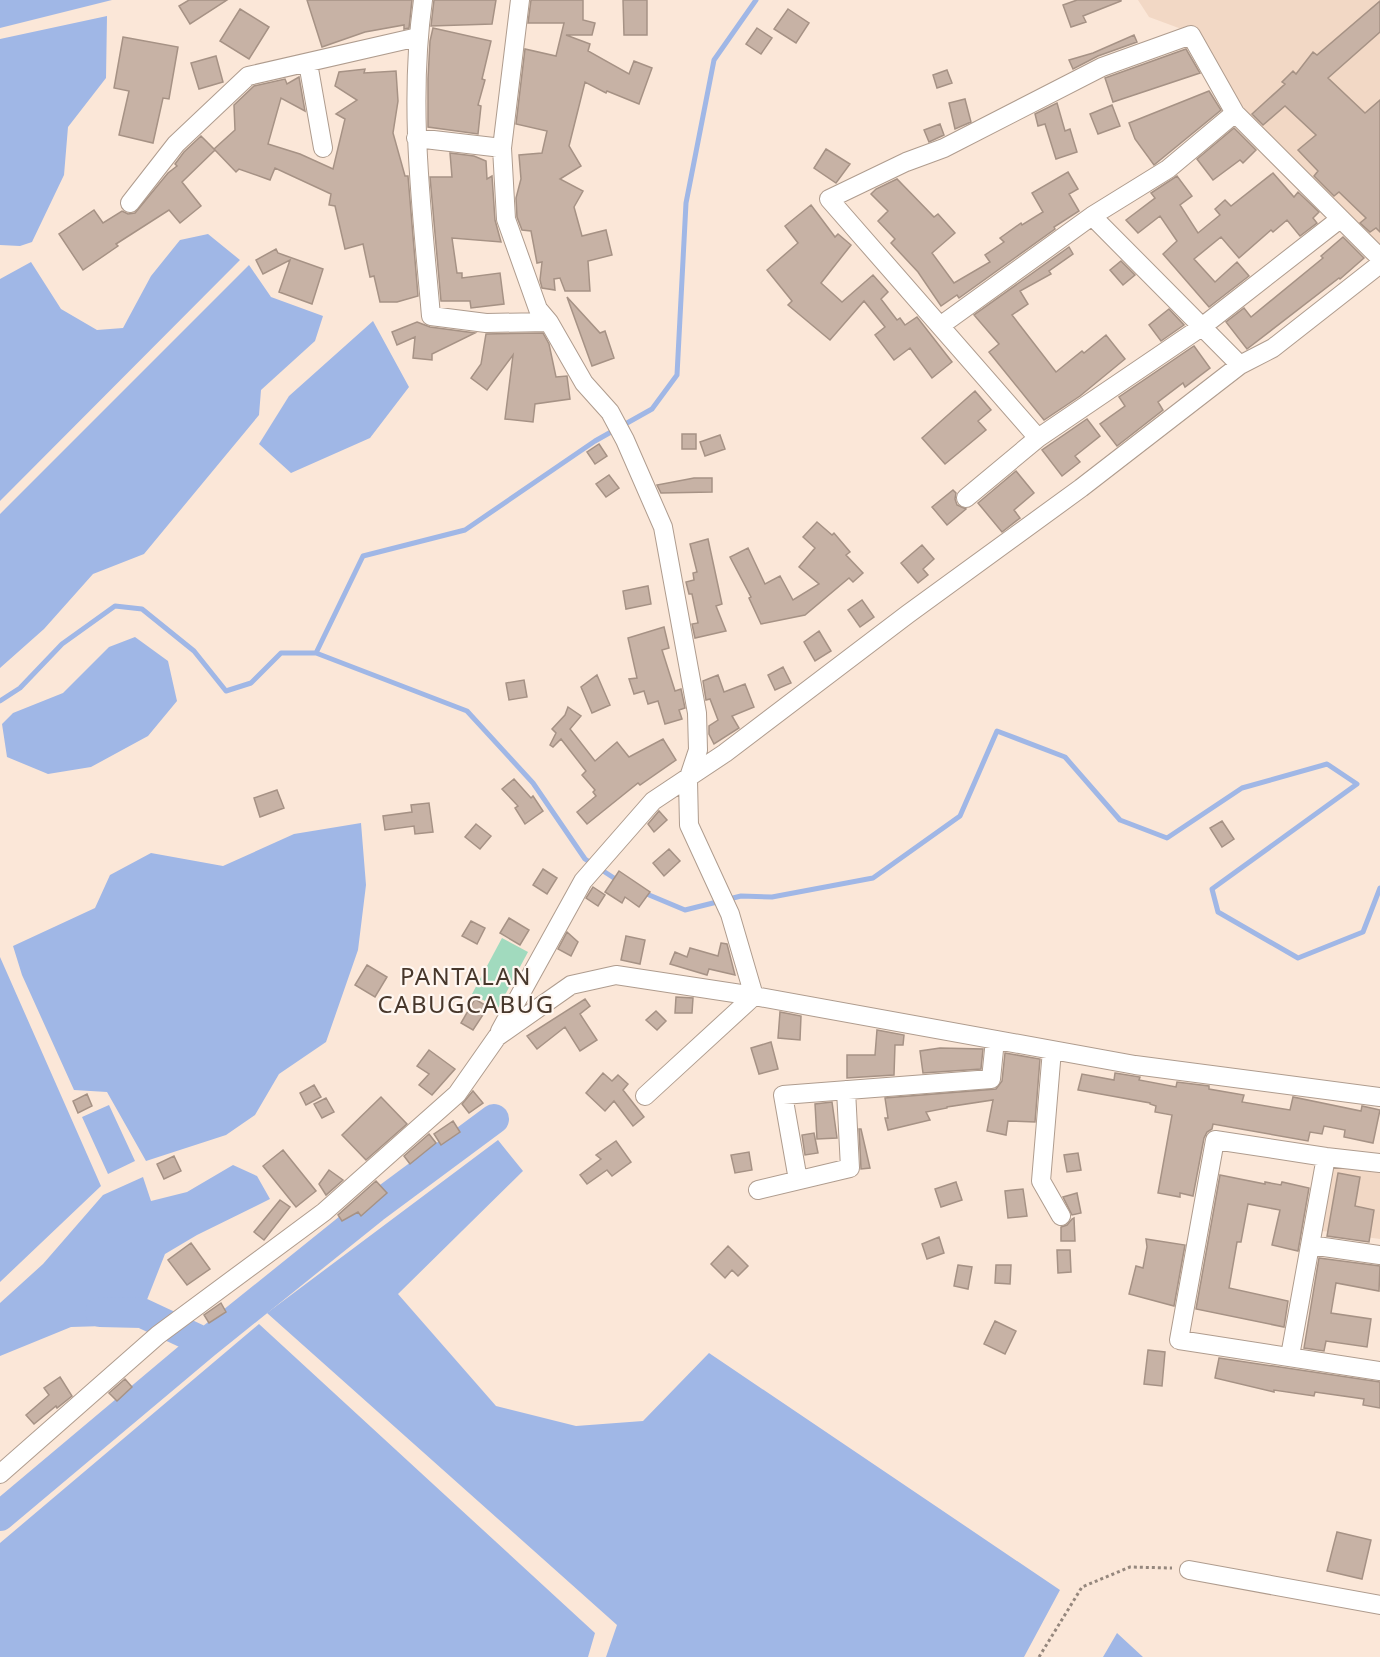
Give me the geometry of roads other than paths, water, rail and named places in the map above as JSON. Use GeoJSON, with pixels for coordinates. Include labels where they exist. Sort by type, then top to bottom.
{"type":"FeatureCollection","features":[{"type":"Feature","properties":{"kind":"street"},"geometry":{"type":"LineString","coordinates":[[423,0],[418,37],[416,138],[431,316],[486,323],[549,322]]}},
{"type":"Feature","properties":{"kind":"street"},"geometry":{"type":"LineString","coordinates":[[520,0],[502,148],[506,219],[538,309],[549,322],[584,383],[610,412],[625,440],[663,527],[698,713],[698,750],[688,780],[689,825],[730,914],[754,996]]}},
{"type":"Feature","properties":{"kind":"street"},"geometry":{"type":"LineString","coordinates":[[1038,438],[829,200],[906,162],[944,148],[1102,67],[1191,35],[1235,113],[1380,258]]}},
{"type":"Feature","properties":{"kind":"street"},"geometry":{"type":"LineString","coordinates":[[130,203],[176,144],[248,76],[418,37]]}},
{"type":"Feature","properties":{"kind":"street"},"geometry":{"type":"LineString","coordinates":[[308,63],[323,148]]}},
{"type":"Feature","properties":{"kind":"street"},"geometry":{"type":"LineString","coordinates":[[940,326],[1092,216],[1168,169],[1235,113]]}},
{"type":"Feature","properties":{"kind":"street"},"geometry":{"type":"LineString","coordinates":[[416,138],[502,148]]}},
{"type":"Feature","properties":{"kind":"street"},"geometry":{"type":"LineString","coordinates":[[1092,216],[1240,364]]}},
{"type":"Feature","properties":{"kind":"street"},"geometry":{"type":"LineString","coordinates":[[966,498],[1038,438],[1203,326],[1341,219]]}},
{"type":"Feature","properties":{"kind":"street"},"geometry":{"type":"LineString","coordinates":[[0,1474],[158,1335],[324,1212],[457,1094],[497,1037],[583,880],[653,801],[688,780],[908,614],[1081,488],[1240,364],[1274,348],[1380,264]]}},
{"type":"Feature","properties":{"kind":"street"},"geometry":{"type":"LineString","coordinates":[[497,1037],[571,985],[616,975],[754,996],[1135,1065],[1380,1096]]}},
{"type":"Feature","properties":{"kind":"street"},"geometry":{"type":"LineString","coordinates":[[645,1096],[754,996]]}},
{"type":"Feature","properties":{"kind":"street"},"geometry":{"type":"LineString","coordinates":[[798,1180],[783,1095],[991,1079],[995,1040]]}},
{"type":"Feature","properties":{"kind":"street"},"geometry":{"type":"LineString","coordinates":[[1052,1050],[1041,1181],[1061,1216]]}},
{"type":"Feature","properties":{"kind":"street"},"geometry":{"type":"LineString","coordinates":[[758,1190],[850,1168],[846,1090]]}},
{"type":"Feature","properties":{"kind":"street"},"geometry":{"type":"LineString","coordinates":[[1380,1163],[1215,1140],[1179,1340],[1380,1371]]}},
{"type":"Feature","properties":{"kind":"street"},"geometry":{"type":"LineString","coordinates":[[1290,1356],[1326,1157]]}},
{"type":"Feature","properties":{"kind":"street"},"geometry":{"type":"LineString","coordinates":[[1310,1245],[1380,1255]]}},
{"type":"Feature","properties":{"kind":"street"},"geometry":{"type":"LineString","coordinates":[[1189,1570],[1380,1605]]}},
{"type":"Feature","properties":{"kind":"water"},"geometry":{"type":"Polygon","coordinates":[[[0,0],[112,0],[0,28],[0,0]]]}},
{"type":"Feature","properties":{"kind":"water"},"geometry":{"type":"Polygon","coordinates":[[[107,16],[106,78],[68,127],[64,175],[32,242],[20,246],[0,245],[0,39],[107,16]]]}},
{"type":"Feature","properties":{"kind":"water"},"geometry":{"type":"Polygon","coordinates":[[[208,234],[240,260],[0,501],[0,279],[31,262],[61,309],[97,330],[123,328],[151,276],[180,240],[208,234]]]}},
{"type":"Feature","properties":{"kind":"water"},"geometry":{"type":"Polygon","coordinates":[[[249,265],[271,297],[323,316],[315,341],[261,390],[259,415],[144,554],[93,574],[44,629],[0,668],[0,514],[249,265]]]}},
{"type":"Feature","properties":{"kind":"water"},"geometry":{"type":"Polygon","coordinates":[[[373,321],[409,387],[370,438],[291,473],[259,444],[289,396],[373,321]]]}},
{"type":"Feature","properties":{"kind":"water"},"geometry":{"type":"Polygon","coordinates":[[[135,637],[168,661],[177,701],[148,736],[91,767],[48,774],[7,757],[2,724],[13,713],[63,693],[109,647],[135,637]]]}},
{"type":"Feature","properties":{"kind":"water"},"geometry":{"type":"Polygon","coordinates":[[[361,823],[366,885],[358,950],[326,1042],[279,1074],[255,1115],[226,1135],[146,1161],[107,1092],[74,1090],[22,975],[13,946],[95,908],[110,875],[151,853],[223,866],[294,834],[361,823]]]}},
{"type":"Feature","properties":{"kind":"water"},"geometry":{"type":"Polygon","coordinates":[[[0,957],[101,1186],[0,1282],[0,957]]]}},
{"type":"Feature","properties":{"kind":"water"},"geometry":{"type":"Polygon","coordinates":[[[109,1105],[135,1161],[108,1174],[82,1117],[109,1105]]]}},
{"type":"Feature","properties":{"kind":"water"},"geometry":{"type":"Polygon","coordinates":[[[498,1140],[523,1171],[398,1294],[496,1406],[576,1426],[643,1421],[709,1353],[1060,1590],[1024,1657],[606,1657],[617,1625],[267,1313],[498,1140]]]}},
{"type":"Feature","properties":{"kind":"water"},"geometry":{"type":"Polygon","coordinates":[[[233,1165],[257,1176],[270,1199],[197,1235],[165,1254],[137,1325],[71,1327],[0,1356],[0,1303],[43,1264],[103,1195],[143,1177],[151,1201],[187,1192],[233,1165]]]}},
{"type":"Feature","properties":{"kind":"water"},"geometry":{"type":"Polygon","coordinates":[[[259,1324],[595,1633],[588,1657],[0,1657],[0,1543],[259,1324]]]}},
{"type":"Feature","properties":{"kind":"water"},"geometry":{"type":"Polygon","coordinates":[[[1117,1633],[1143,1657],[1103,1657],[1117,1633]]]}},
{"type":"Feature","properties":{"kind":"waterway"},"geometry":{"type":"LineString","coordinates":[[316,653],[363,556],[465,530],[595,441],[652,409],[677,375],[686,203],[714,60],[756,0]]}},
{"type":"Feature","properties":{"kind":"waterway"},"geometry":{"type":"LineString","coordinates":[[0,701],[20,688],[62,644],[115,606],[142,609],[194,651],[226,691],[251,683],[281,653],[316,653],[467,711],[533,783],[585,859],[620,882]]}},
{"type":"Feature","properties":{"kind":"waterway"},"geometry":{"type":"LineString","coordinates":[[642,892],[685,910],[741,896],[772,897],[873,878],[960,816],[997,731],[1065,757],[1120,820],[1167,838],[1242,788],[1327,764],[1357,784],[1212,889],[1218,912],[1298,958],[1363,932],[1380,888]]}},
{"type":"Feature","properties":{"kind":"waterway"},"geometry":{"type":"LineString","coordinates":[[100,1312],[142,1313],[206,1343],[374,1208],[494,1119]]}},
{"type":"Feature","properties":{"kind":"waterway"},"geometry":{"type":"LineString","coordinates":[[0,1516],[206,1343]]}},
{"type":"Feature","properties":{"kind":"district","name":"PANTALAN CABUGCABUG"},"geometry":{"type":"Point","coordinates":[466,989]}}]}
